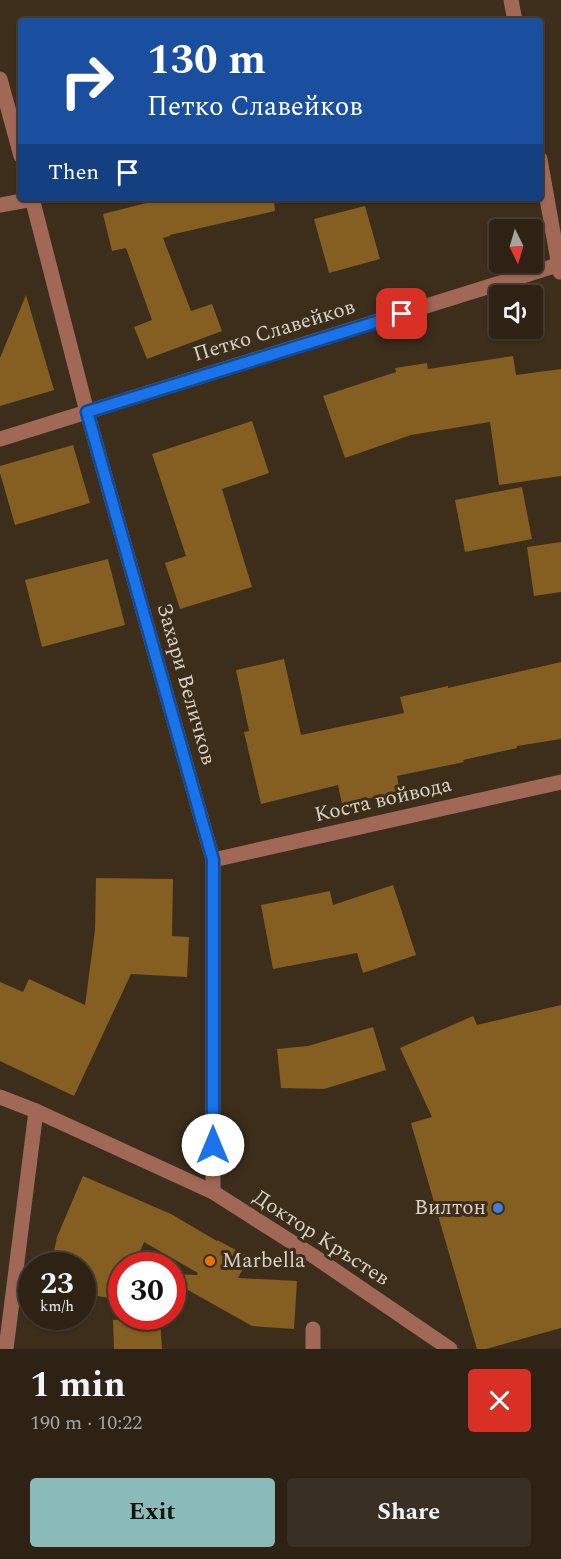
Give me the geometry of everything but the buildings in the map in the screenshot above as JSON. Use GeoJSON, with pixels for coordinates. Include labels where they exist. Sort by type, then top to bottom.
{"type":"FeatureCollection","features":[{"type":"Feature","properties":{"kind":"street"},"geometry":{"type":"LineString","coordinates":[[512,0],[515,18]]}},
{"type":"Feature","properties":{"kind":"street"},"geometry":{"type":"LineString","coordinates":[[0,80],[18,145]]}},
{"type":"Feature","properties":{"kind":"street"},"geometry":{"type":"LineString","coordinates":[[543,175],[560,268]]}},
{"type":"Feature","properties":{"kind":"street"},"geometry":{"type":"LineString","coordinates":[[0,205],[22,201]]}},
{"type":"Feature","properties":{"kind":"street","name":"Захари Величков"},"geometry":{"type":"LineString","coordinates":[[34,201],[87,412],[213,860],[213,1192]]}},
{"type":"Feature","properties":{"kind":"street","name":"Петко Славейков"},"geometry":{"type":"LineString","coordinates":[[0,439],[560,268]]}},
{"type":"Feature","properties":{"kind":"street","name":"Коста войвода"},"geometry":{"type":"LineString","coordinates":[[213,860],[561,782]]}},
{"type":"Feature","properties":{"kind":"street","name":"Доктор Кръстев"},"geometry":{"type":"LineString","coordinates":[[0,1096],[213,1192],[312,1254],[450,1349]]}},
{"type":"Feature","properties":{"kind":"street"},"geometry":{"type":"LineString","coordinates":[[6,1349],[36,1111]]}},
{"type":"Feature","properties":{"kind":"street"},"geometry":{"type":"LineString","coordinates":[[313,1349],[314,1329]]}},
{"type":"Feature","properties":{"kind":"place","name":"Вилтон"},"geometry":{"type":"Point","coordinates":[498,1208]}},
{"type":"Feature","properties":{"kind":"place","name":"Marbella"},"geometry":{"type":"Point","coordinates":[210,1261]}},
{"type":"Feature","properties":{"kind":"route"},"geometry":{"type":"LineString","coordinates":[[213,1145],[213,860],[87,412],[402,314]]}}]}
